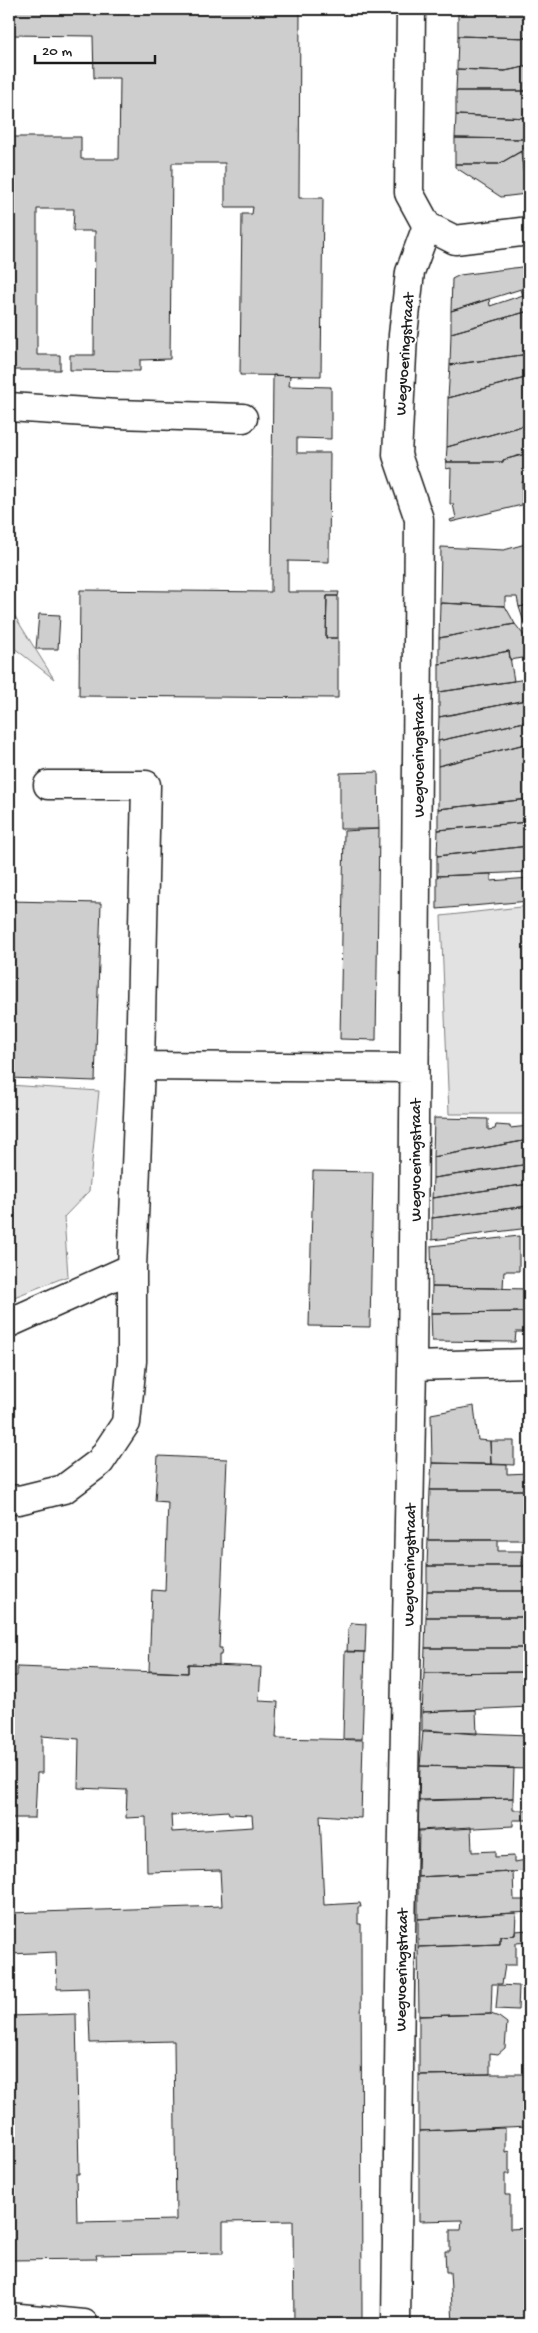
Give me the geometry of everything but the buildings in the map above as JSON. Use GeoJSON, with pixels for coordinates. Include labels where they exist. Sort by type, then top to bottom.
{"type":"FeatureCollection","features":[{"type":"Feature","properties":{"kind":"street"},"geometry":{"type":"LineString","coordinates":[[411,9],[408,193],[427,226],[455,240],[529,231]]}},
{"type":"Feature","properties":{"kind":"street","name":"Wegvoeringstraat"},"geometry":{"type":"LineString","coordinates":[[396,2324],[400,1986],[412,1366],[419,519],[397,455],[403,335],[410,272],[427,226]]}},
{"type":"Feature","properties":{"kind":"street"},"geometry":{"type":"LineString","coordinates":[[9,406],[117,414],[243,418]]}},
{"type":"Feature","properties":{"kind":"street"},"geometry":{"type":"LineString","coordinates":[[9,1499],[19,1500],[64,1488],[100,1462],[126,1423],[132,1361],[132,1268],[140,1066],[146,785],[48,784]]}},
{"type":"Feature","properties":{"kind":"street"},"geometry":{"type":"LineString","coordinates":[[140,1066],[414,1068]]}},
{"type":"Feature","properties":{"kind":"street"},"geometry":{"type":"LineString","coordinates":[[9,1323],[132,1268]]}},
{"type":"Feature","properties":{"kind":"street"},"geometry":{"type":"LineString","coordinates":[[412,1366],[529,1363]]}},
{"type":"Feature","properties":{"kind":"street"},"geometry":{"type":"LineString","coordinates":[[9,2316],[84,2324]]}},
{"type":"Feature","properties":{"kind":"shaded area"},"geometry":{"type":"Polygon","coordinates":[[[9,607],[54,679],[9,644],[9,607]]]}},
{"type":"Feature","properties":{"kind":"shaded area"},"geometry":{"type":"Polygon","coordinates":[[[529,906],[529,1114],[449,1114],[441,916],[529,906]]]}},
{"type":"Feature","properties":{"kind":"shaded area"},"geometry":{"type":"Polygon","coordinates":[[[9,1085],[99,1091],[89,1191],[64,1217],[68,1276],[9,1299],[9,1085]]]}}]}
